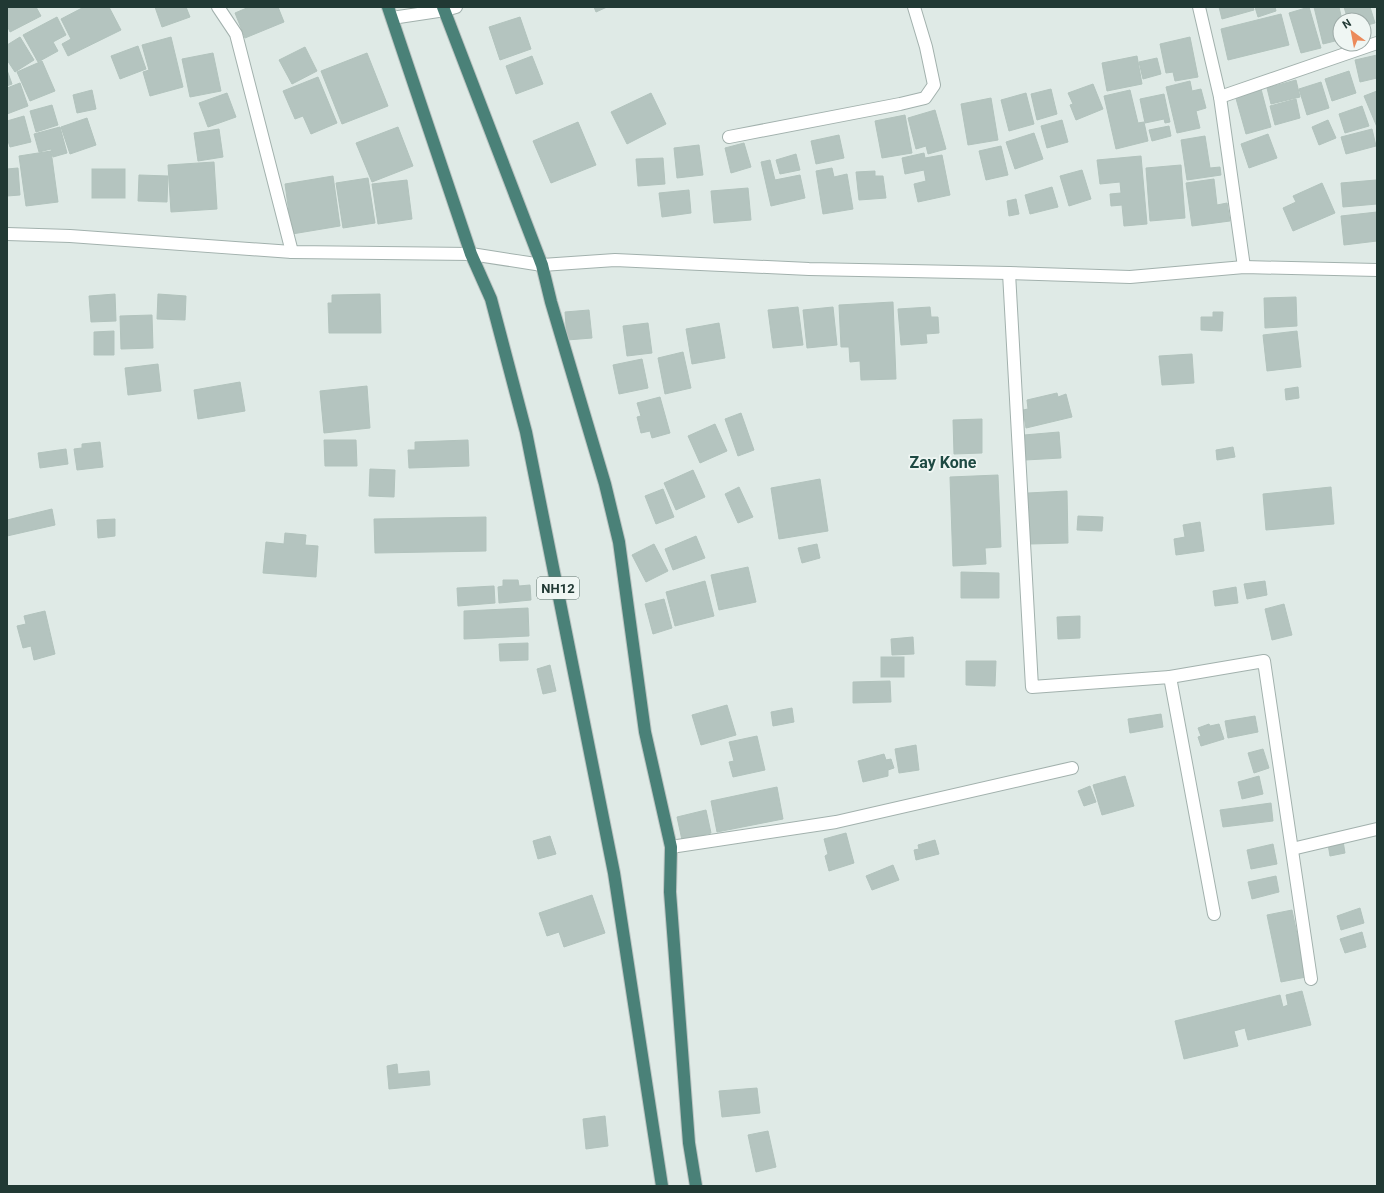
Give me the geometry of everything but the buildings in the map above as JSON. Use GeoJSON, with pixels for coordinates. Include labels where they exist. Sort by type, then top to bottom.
{"type":"FeatureCollection","features":[{"type":"Feature","properties":{"kind":"highway"},"geometry":{"type":"LineString","coordinates":[[448,8],[542,265],[551,302],[605,484],[619,542],[645,732],[671,848],[670,892],[689,1143],[696,1186]]}},
{"type":"Feature","properties":{"kind":"highway","name":"NH12"},"geometry":{"type":"LineString","coordinates":[[390,12],[471,254],[491,299],[526,432],[614,873],[662,1186]]}},
{"type":"Feature","properties":{"kind":"street"},"geometry":{"type":"LineString","coordinates":[[218,7],[236,34],[292,252]]}},
{"type":"Feature","properties":{"kind":"street"},"geometry":{"type":"LineString","coordinates":[[729,138],[925,98],[934,84],[926,48],[914,7]]}},
{"type":"Feature","properties":{"kind":"street"},"geometry":{"type":"LineString","coordinates":[[1199,7],[1220,98],[1244,267]]}},
{"type":"Feature","properties":{"kind":"street"},"geometry":{"type":"LineString","coordinates":[[390,12],[448,8]]}},
{"type":"Feature","properties":{"kind":"street"},"geometry":{"type":"LineString","coordinates":[[1220,98],[1377,43]]}},
{"type":"Feature","properties":{"kind":"street"},"geometry":{"type":"LineString","coordinates":[[7,234],[70,236],[292,252],[471,254],[542,265],[615,260],[809,270],[1009,273],[1130,277],[1244,267],[1377,270]]}},
{"type":"Feature","properties":{"kind":"street"},"geometry":{"type":"LineString","coordinates":[[1009,273],[1032,687],[1170,677],[1264,661],[1312,979]]}},
{"type":"Feature","properties":{"kind":"street"},"geometry":{"type":"LineString","coordinates":[[1170,677],[1214,914]]}},
{"type":"Feature","properties":{"kind":"street"},"geometry":{"type":"LineString","coordinates":[[671,848],[836,822],[1072,768]]}},
{"type":"Feature","properties":{"kind":"street"},"geometry":{"type":"LineString","coordinates":[[1292,848],[1377,829]]}},
{"type":"Feature","properties":{"kind":"district","name":"Zay Kone"},"geometry":{"type":"Point","coordinates":[943,462]}}]}
